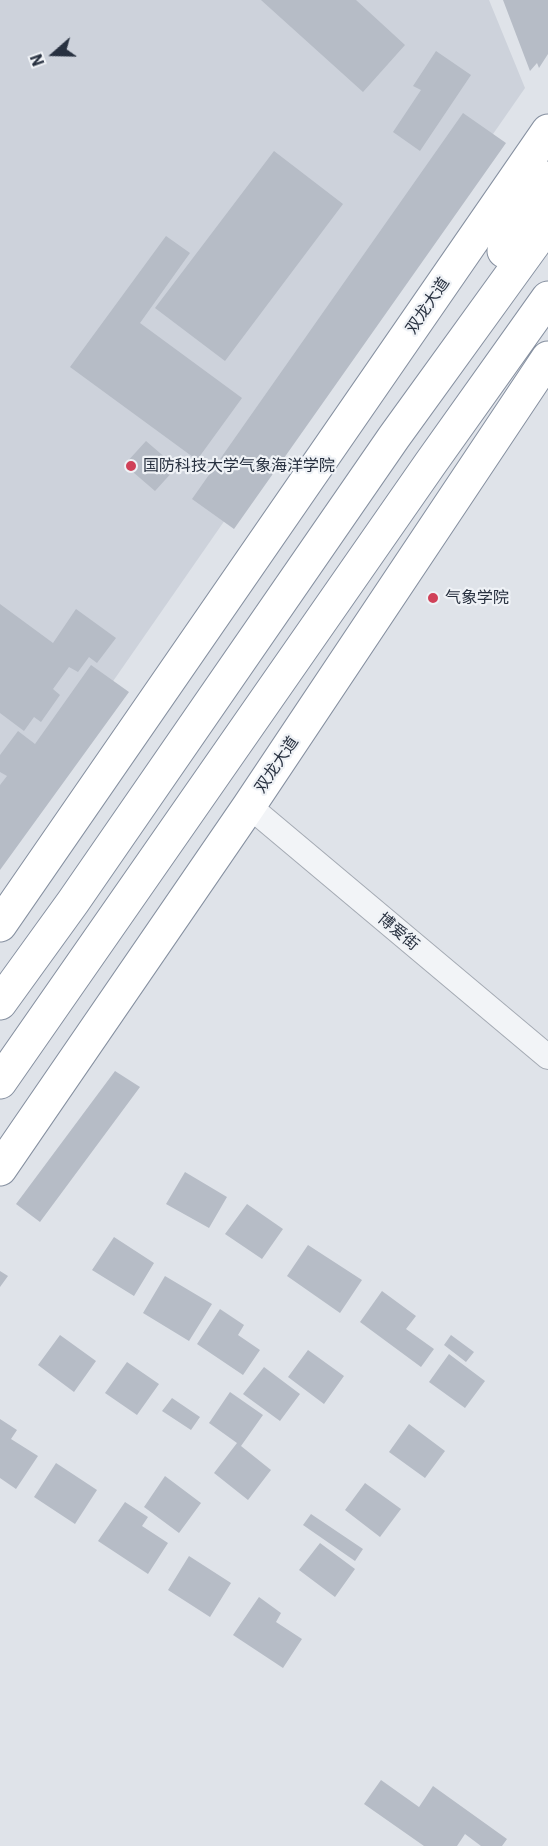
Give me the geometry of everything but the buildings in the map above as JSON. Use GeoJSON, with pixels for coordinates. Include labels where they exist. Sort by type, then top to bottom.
{"type":"FeatureCollection","features":[{"type":"Feature","properties":{"kind":"highway","name":"双龙大道"},"geometry":{"type":"LineString","coordinates":[[0,925],[548,131]]}},
{"type":"Feature","properties":{"kind":"highway"},"geometry":{"type":"LineString","coordinates":[[394,437],[548,178]]}},
{"type":"Feature","properties":{"kind":"highway"},"geometry":{"type":"LineString","coordinates":[[0,1003],[73,902],[394,437],[548,224]]}},
{"type":"Feature","properties":{"kind":"highway"},"geometry":{"type":"LineString","coordinates":[[0,1082],[548,298]]}},
{"type":"Feature","properties":{"kind":"highway","name":"双龙大道"},"geometry":{"type":"LineString","coordinates":[[0,1168],[249,806],[548,358]]}},
{"type":"Feature","properties":{"kind":"street","name":"博爱街"},"geometry":{"type":"LineString","coordinates":[[249,806],[548,1058]]}},
{"type":"Feature","properties":{"kind":"shaded area","name":"国防科技大学气象海洋学院"},"geometry":{"type":"Polygon","coordinates":[[[0,0],[489,0],[525,88],[0,844],[0,0]]]}},
{"type":"Feature","properties":{"kind":"place","name":"国防科技大学气象海洋学院"},"geometry":{"type":"Point","coordinates":[131,466]}},
{"type":"Feature","properties":{"kind":"place","name":"气象学院"},"geometry":{"type":"Point","coordinates":[433,598]}}]}
